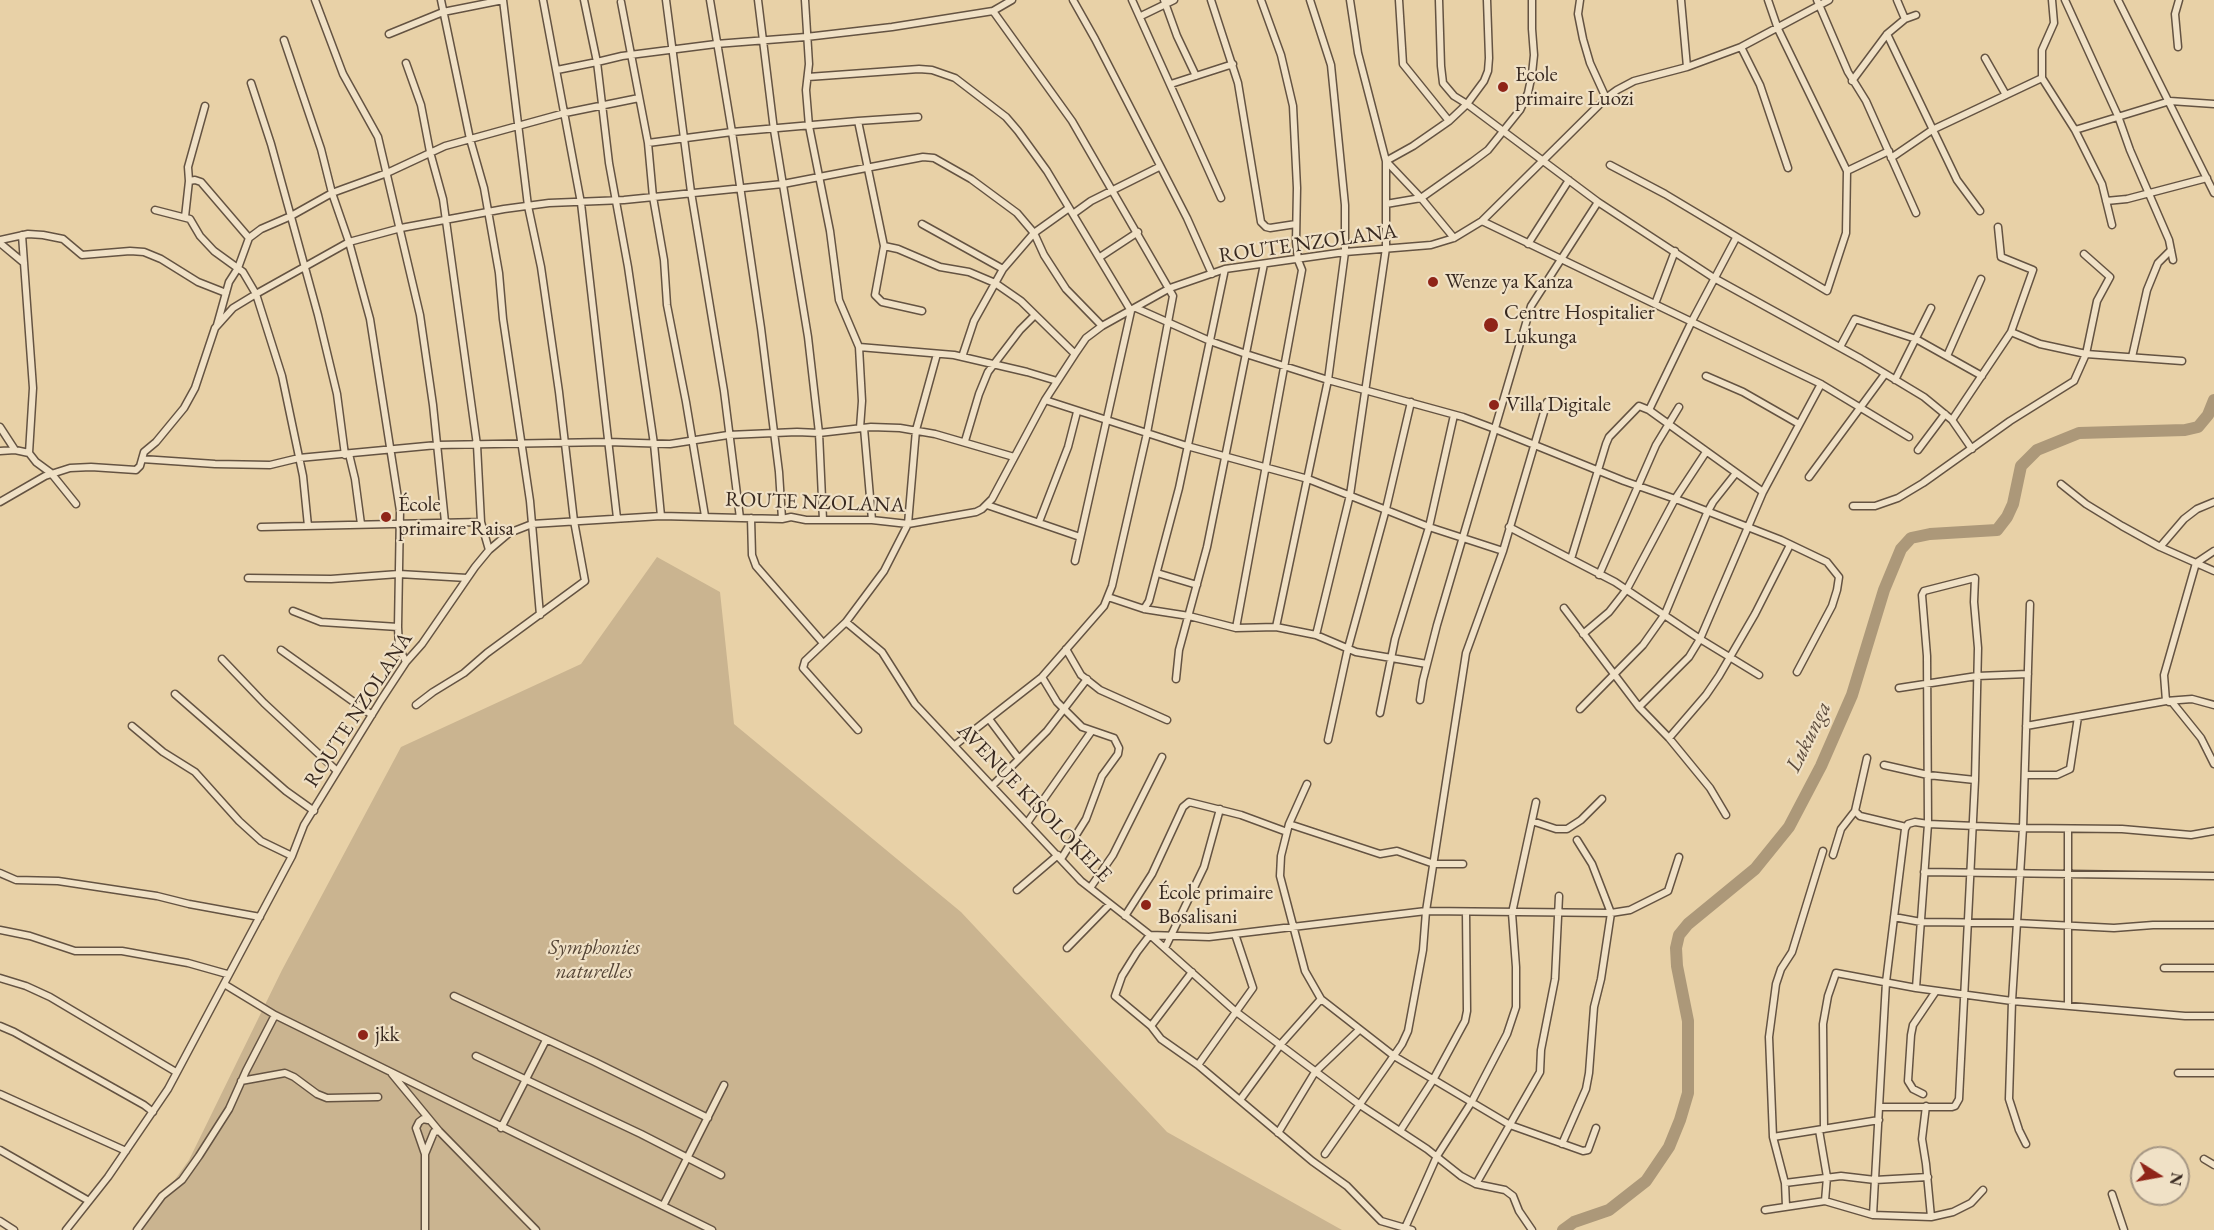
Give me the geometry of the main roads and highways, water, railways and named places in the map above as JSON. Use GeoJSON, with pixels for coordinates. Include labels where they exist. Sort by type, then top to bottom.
{"type":"FeatureCollection","features":[{"type":"Feature","properties":{"kind":"waterway","name":"Lukunga"},"geometry":{"type":"LineString","coordinates":[[1563,1230],[1574,1222],[1609,1210],[1646,1181],[1669,1147],[1688,1093],[1688,1021],[1677,966],[1676,948],[1679,935],[1688,924],[1755,869],[1789,827],[1821,766],[1852,695],[1884,590],[1901,549],[1911,538],[1930,534],[1997,530],[2013,504],[2021,466],[2037,450],[2079,433],[2185,430],[2198,427],[2208,415],[2214,400]]}},
{"type":"Feature","properties":{"kind":"place","name":"Ecole primaire Luozi"},"geometry":{"type":"Point","coordinates":[1503,87]}},
{"type":"Feature","properties":{"kind":"place","name":"Wenze ya Kanza"},"geometry":{"type":"Point","coordinates":[1433,282]}},
{"type":"Feature","properties":{"kind":"place","name":"Centre Hospitalier Lukunga"},"geometry":{"type":"Point","coordinates":[1491,325]}},
{"type":"Feature","properties":{"kind":"place","name":"Villa Digitale"},"geometry":{"type":"Point","coordinates":[1494,405]}},
{"type":"Feature","properties":{"kind":"place","name":"École primaire Raisa"},"geometry":{"type":"Point","coordinates":[386,517]}},
{"type":"Feature","properties":{"kind":"place","name":"École primaire Bosalisani"},"geometry":{"type":"Point","coordinates":[1146,905]}},
{"type":"Feature","properties":{"kind":"place","name":"jkk"},"geometry":{"type":"Point","coordinates":[363,1035]}},
{"type":"Feature","properties":{"kind":"park label","name":"Symphonies naturelles"},"geometry":{"type":"Point","coordinates":[594,960]}}]}
